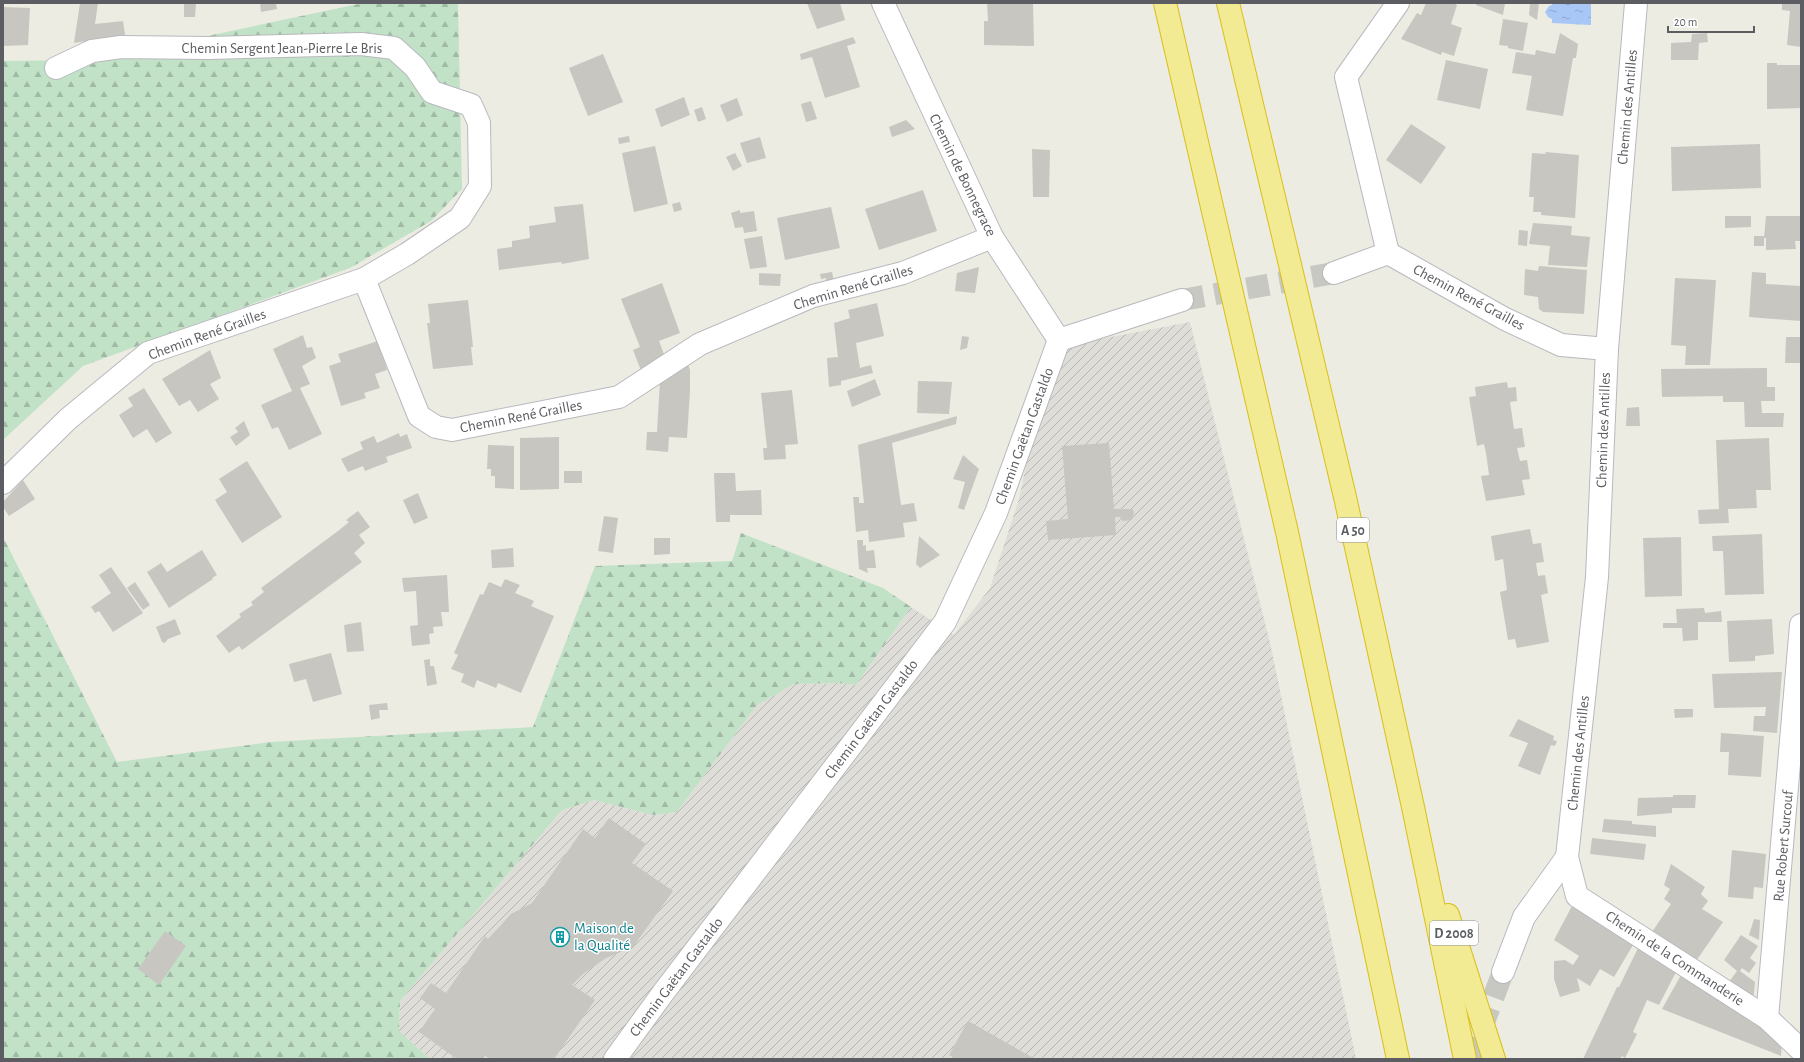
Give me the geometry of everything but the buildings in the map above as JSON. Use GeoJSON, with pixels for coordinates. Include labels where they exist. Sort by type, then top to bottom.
{"type":"FeatureCollection","features":[{"type":"Feature","properties":{"kind":"highway"},"geometry":{"type":"LineString","coordinates":[[1165,3],[1287,532],[1398,1059]]}},
{"type":"Feature","properties":{"kind":"highway","name":"A 50"},"geometry":{"type":"LineString","coordinates":[[1228,3],[1345,497],[1413,807],[1465,1059]]}},
{"type":"Feature","properties":{"kind":"highway","name":"D 2008"},"geometry":{"type":"LineString","coordinates":[[1413,807],[1494,1059]]}},
{"type":"Feature","properties":{"kind":"street","name":"Chemin de Bonnegrace"},"geometry":{"type":"LineString","coordinates":[[883,3],[992,237],[1059,340]]}},
{"type":"Feature","properties":{"kind":"street"},"geometry":{"type":"LineString","coordinates":[[1334,273],[1388,253],[1346,76],[1398,3]]}},
{"type":"Feature","properties":{"kind":"street","name":"Chemin des Antilles"},"geometry":{"type":"LineString","coordinates":[[1567,857],[1597,577],[1607,349],[1636,3]]}},
{"type":"Feature","properties":{"kind":"street","name":"Chemin Sergent Jean-Pierre Le Bris"},"geometry":{"type":"LineString","coordinates":[[56,68],[92,51],[121,47],[208,48],[361,44],[394,48],[415,67],[432,92],[471,105],[479,123],[480,186],[460,218],[407,254],[364,280]]}},
{"type":"Feature","properties":{"kind":"street","name":"Chemin René Grailles"},"geometry":{"type":"LineString","coordinates":[[3,483],[68,419],[148,353],[364,280],[419,416],[436,426],[452,430],[619,397],[700,344],[813,296],[903,273],[992,237]]}},
{"type":"Feature","properties":{"kind":"street","name":"Chemin René Grailles"},"geometry":{"type":"LineString","coordinates":[[1388,253],[1505,319],[1561,345],[1607,349]]}},
{"type":"Feature","properties":{"kind":"street"},"geometry":{"type":"LineString","coordinates":[[1059,340],[1182,300]]}},
{"type":"Feature","properties":{"kind":"street","name":"Chemin Gaëtan Gastaldo"},"geometry":{"type":"LineString","coordinates":[[615,1059],[663,993],[945,622],[996,513],[1059,340]]}},
{"type":"Feature","properties":{"kind":"street","name":"Rue Robert Surcouf"},"geometry":{"type":"LineString","coordinates":[[1768,1018],[1795,775],[1801,626]]}},
{"type":"Feature","properties":{"kind":"street"},"geometry":{"type":"LineString","coordinates":[[1503,972],[1524,917],[1567,857]]}},
{"type":"Feature","properties":{"kind":"street","name":"Chemin de la Commanderie"},"geometry":{"type":"LineString","coordinates":[[1567,857],[1577,896],[1768,1018],[1801,1050]]}},
{"type":"Feature","properties":{"kind":"shaded area"},"geometry":{"type":"Polygon","coordinates":[[[1190,322],[1271,647],[1356,1059],[430,1059],[399,1031],[400,1001],[562,810],[594,800],[653,815],[677,812],[757,705],[794,684],[838,683],[856,685],[911,607],[954,635],[990,588],[1019,499],[1040,397],[1056,355],[1079,343],[1190,322]]]}},
{"type":"Feature","properties":{"kind":"green space"},"geometry":{"type":"Polygon","coordinates":[[[363,3],[458,3],[462,189],[431,221],[350,268],[83,366],[3,440],[3,61],[94,60],[363,3]]]}},
{"type":"Feature","properties":{"kind":"green space"},"geometry":{"type":"Polygon","coordinates":[[[741,533],[883,588],[911,607],[856,685],[838,683],[794,684],[757,705],[677,812],[653,815],[594,800],[562,810],[400,1001],[399,1031],[430,1059],[3,1059],[3,537],[117,762],[271,742],[533,727],[595,566],[732,561],[741,533]]]}},
{"type":"Feature","properties":{"kind":"water"},"geometry":{"type":"Polygon","coordinates":[[[1552,3],[1591,3],[1591,25],[1552,23],[1552,19],[1548,17],[1545,12],[1549,6],[1552,5],[1552,3]]]}},
{"type":"Feature","properties":{"kind":"tunnel"},"geometry":{"type":"LineString","coordinates":[[1182,300],[1334,273]]}},
{"type":"Feature","properties":{"kind":"tunnel"},"geometry":{"type":"LineString","coordinates":[[1470,1059],[1503,972]]}},
{"type":"Feature","properties":{"kind":"place","name":"Maison de la Qualité"},"geometry":{"type":"Point","coordinates":[560,937]}}]}
